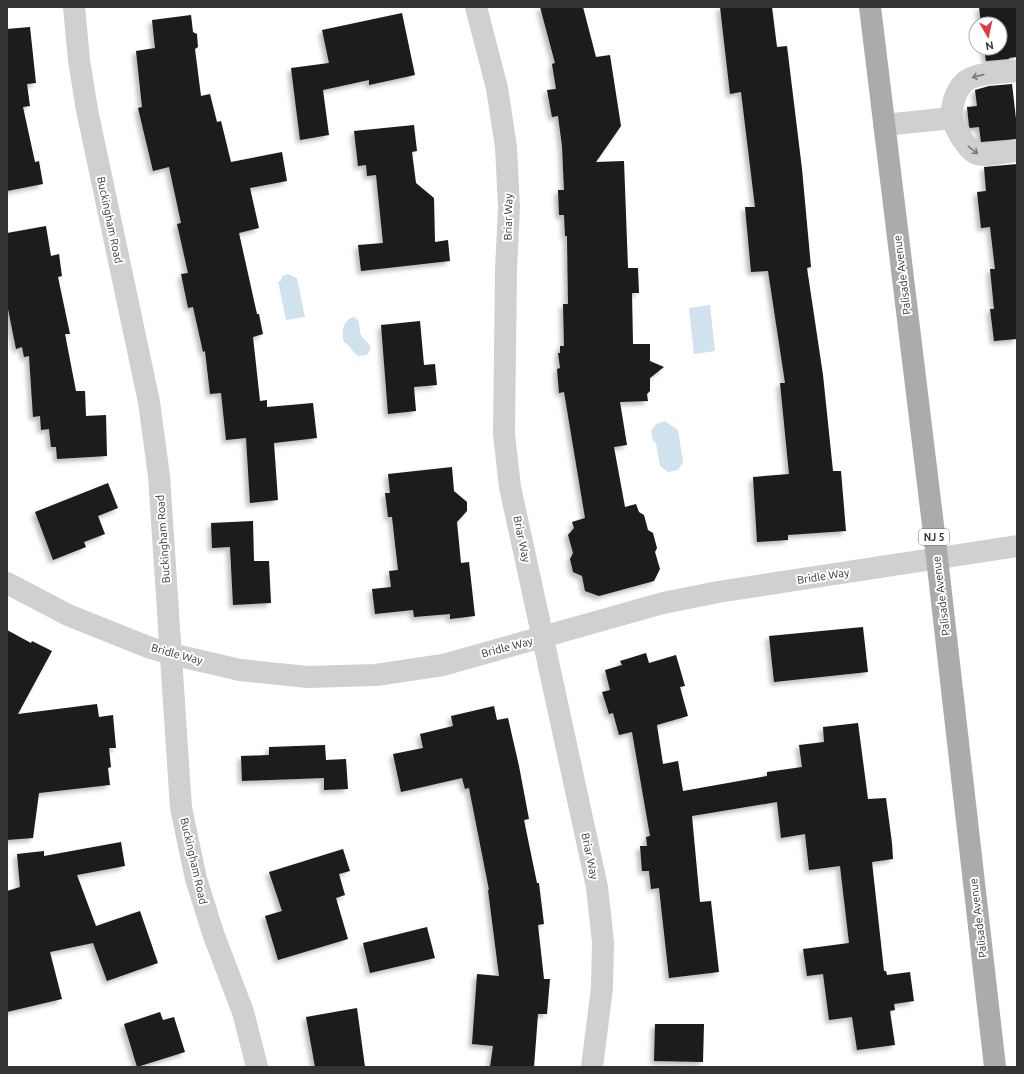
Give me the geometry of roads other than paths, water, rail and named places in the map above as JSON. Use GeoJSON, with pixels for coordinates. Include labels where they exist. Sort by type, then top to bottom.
{"type":"FeatureCollection","features":[{"type":"Feature","properties":{"kind":"main road","name":"Palisade Avenue"},"geometry":{"type":"LineString","coordinates":[[870,7],[995,1067]]}},
{"type":"Feature","properties":{"kind":"street","name":"Buckingham Road"},"geometry":{"type":"LineString","coordinates":[[74,7],[86,110],[149,402],[159,476],[181,808],[196,879],[214,936],[243,1012],[257,1067]]}},
{"type":"Feature","properties":{"kind":"street","name":"Briar Way"},"geometry":{"type":"LineString","coordinates":[[476,7],[497,88],[506,147],[509,207],[506,270],[504,434],[510,487],[597,887],[603,942],[602,988],[592,1067]]}},
{"type":"Feature","properties":{"kind":"street"},"geometry":{"type":"LineString","coordinates":[[1017,71],[980,75],[967,79],[955,97],[952,118],[955,127],[965,143],[977,154],[984,155],[1017,151]]}},
{"type":"Feature","properties":{"kind":"street"},"geometry":{"type":"LineString","coordinates":[[884,125],[952,118]]}},
{"type":"Feature","properties":{"kind":"street","name":"Bridle Way"},"geometry":{"type":"LineString","coordinates":[[7,583],[68,615],[148,647],[171,654],[240,670],[308,677],[376,675],[442,665],[663,603],[718,592],[1017,546]]}},
{"type":"Feature","properties":{"kind":"water"},"geometry":{"type":"Polygon","coordinates":[[[288,274],[297,278],[305,317],[286,320],[278,281],[281,281],[282,276],[288,274]]]}},
{"type":"Feature","properties":{"kind":"water"},"geometry":{"type":"Polygon","coordinates":[[[710,305],[715,351],[694,354],[689,308],[710,305]]]}},
{"type":"Feature","properties":{"kind":"water"},"geometry":{"type":"Polygon","coordinates":[[[354,317],[359,323],[361,335],[370,346],[370,350],[367,355],[358,356],[344,342],[343,331],[345,323],[350,318],[354,317]]]}},
{"type":"Feature","properties":{"kind":"water"},"geometry":{"type":"Polygon","coordinates":[[[665,421],[678,430],[683,462],[678,470],[668,472],[660,466],[656,443],[653,441],[651,431],[656,424],[665,421]]]}}]}
